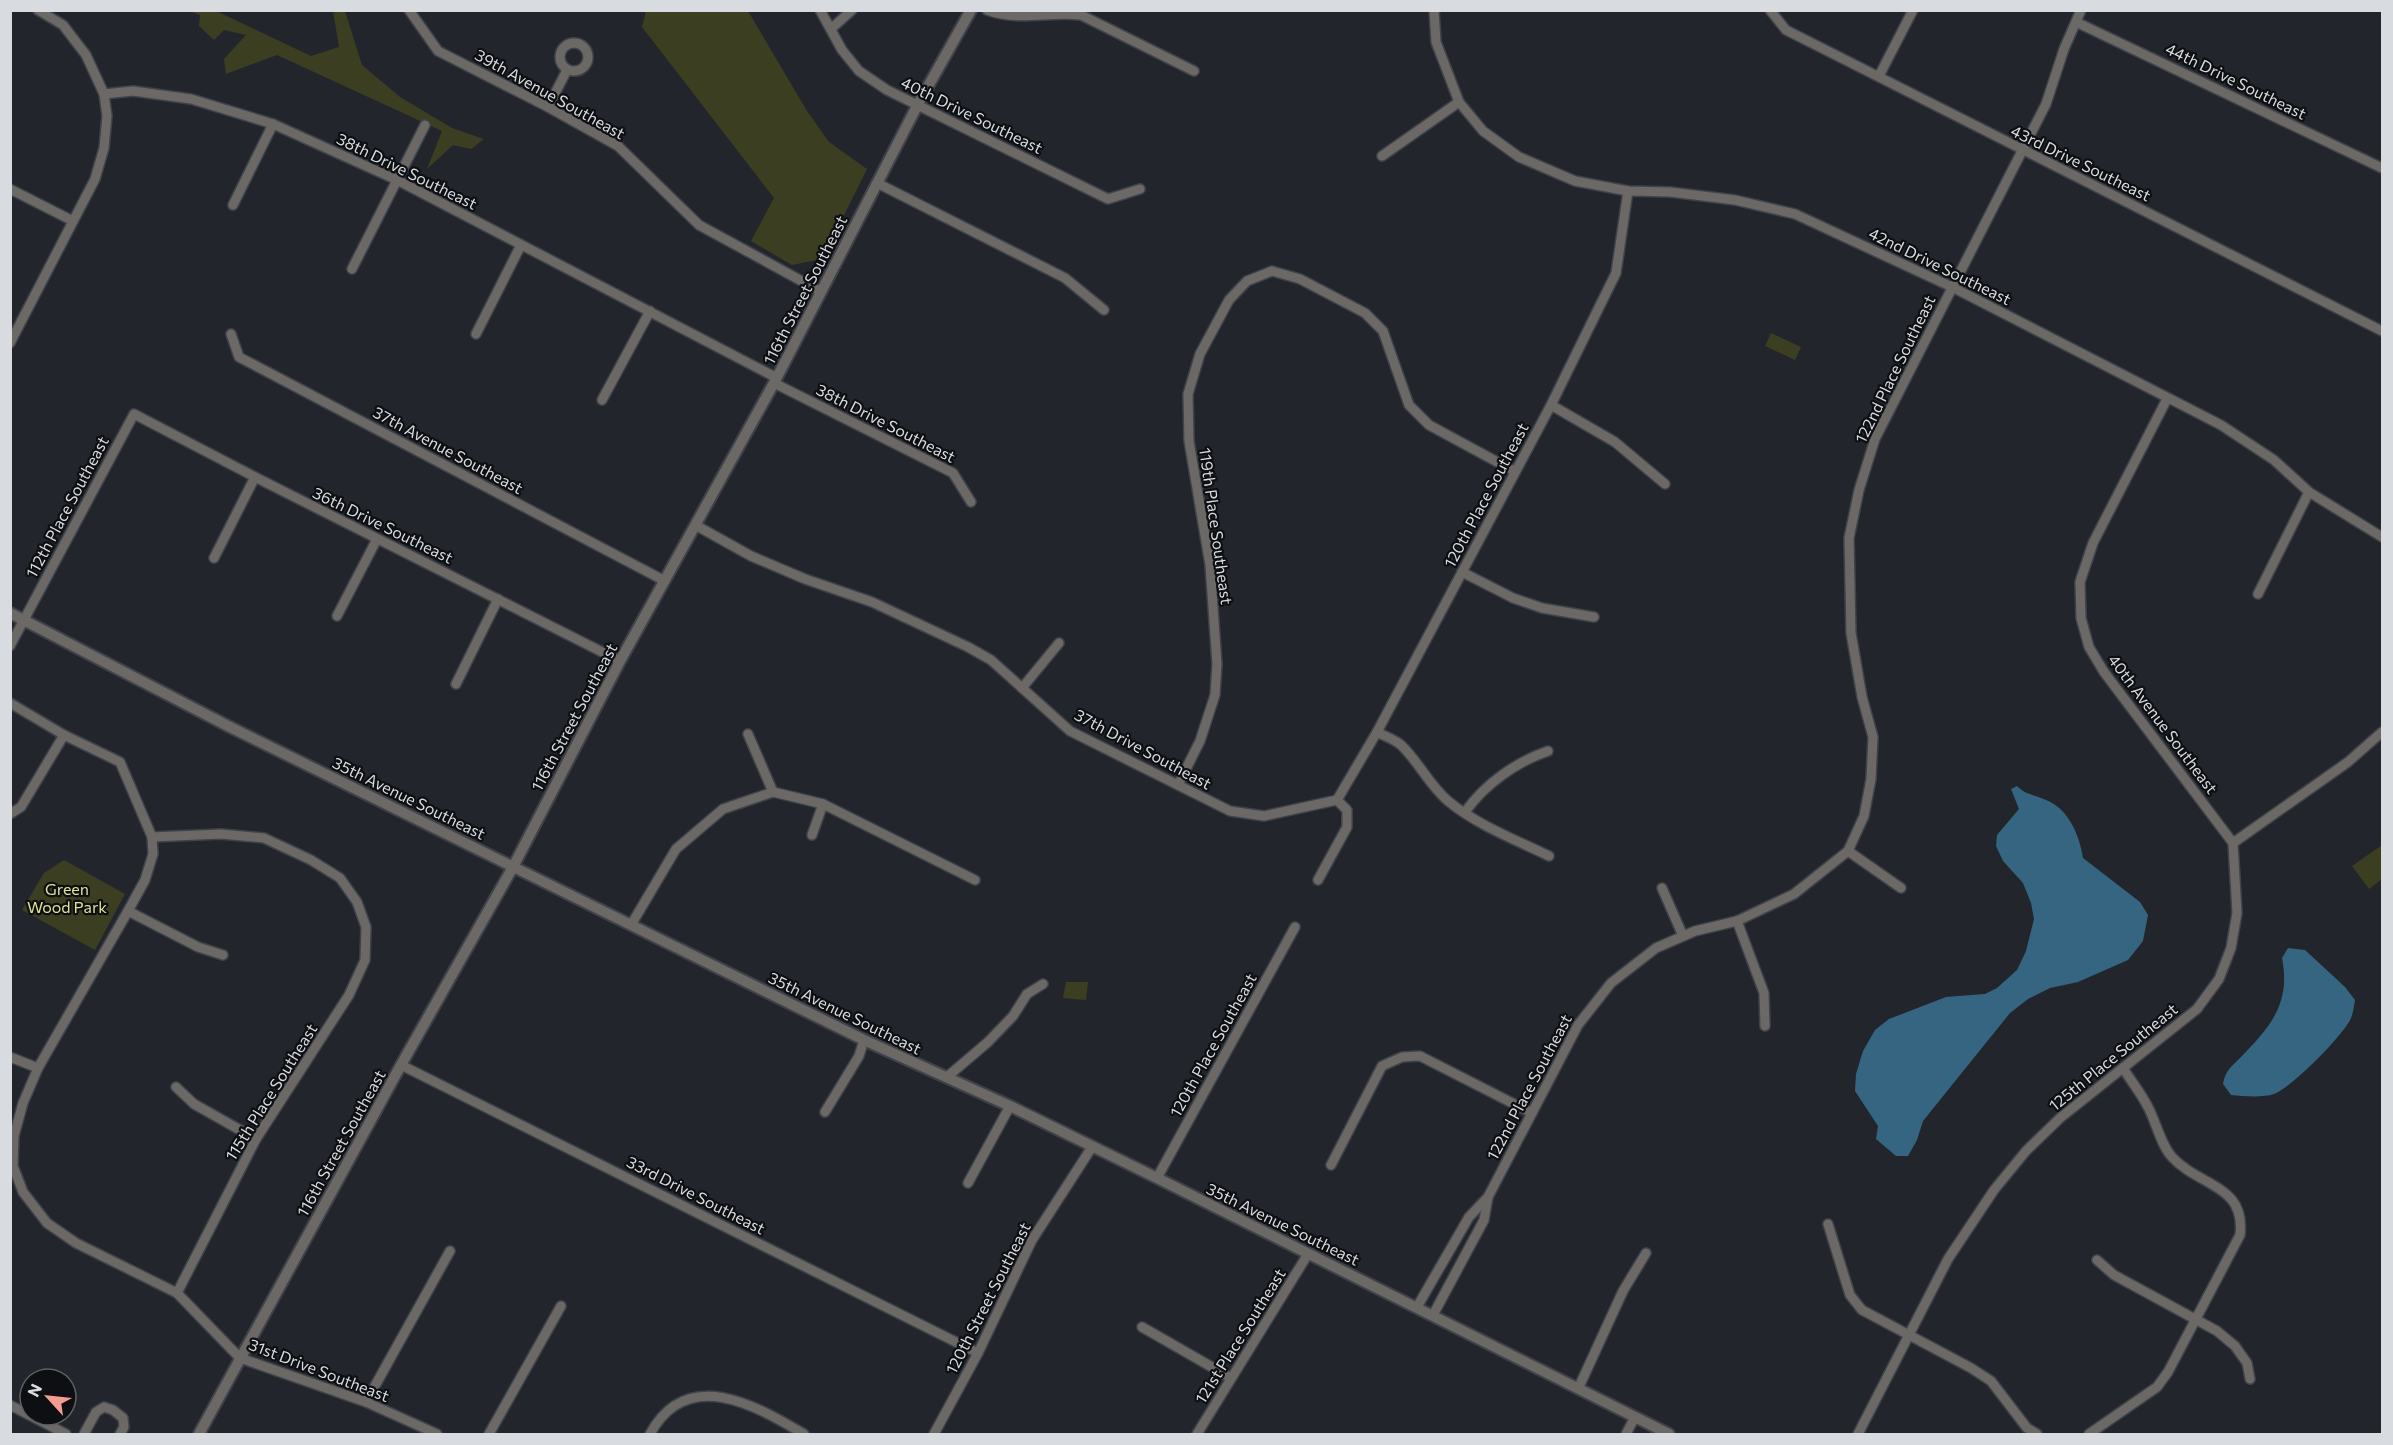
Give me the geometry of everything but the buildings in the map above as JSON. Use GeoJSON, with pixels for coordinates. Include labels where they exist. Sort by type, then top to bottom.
{"type":"FeatureCollection","features":[{"type":"Feature","properties":{"kind":"street"},"geometry":{"type":"LineString","coordinates":[[10,343],[95,179],[104,148],[107,116],[104,94],[86,55],[63,25],[38,10]]}},
{"type":"Feature","properties":{"kind":"street","name":"39th Avenue Southeast"},"geometry":{"type":"LineString","coordinates":[[409,10],[438,51],[548,107],[618,146],[699,225],[820,291]]}},
{"type":"Feature","properties":{"kind":"street","name":"40th Drive Southeast"},"geometry":{"type":"LineString","coordinates":[[820,10],[843,51],[858,71],[887,90],[1108,199],[1140,189]]}},
{"type":"Feature","properties":{"kind":"street"},"geometry":{"type":"LineString","coordinates":[[832,28],[852,10]]}},
{"type":"Feature","properties":{"kind":"street","name":"116th Street Southeast"},"geometry":{"type":"LineString","coordinates":[[199,1434],[401,1065],[513,867],[620,661],[776,380],[917,106],[970,10]]}},
{"type":"Feature","properties":{"kind":"street"},"geometry":{"type":"LineString","coordinates":[[987,10],[1001,16],[1020,17],[1061,13],[1081,15],[1194,71]]}},
{"type":"Feature","properties":{"kind":"street","name":"42nd Drive Southeast"},"geometry":{"type":"LineString","coordinates":[[1434,10],[1436,42],[1459,102],[1483,131],[1519,157],[1575,180],[1628,191],[1670,192],[1735,200],[1795,214],[1952,287],[2232,432],[2274,460],[2309,492],[2382,537]]}},
{"type":"Feature","properties":{"kind":"street"},"geometry":{"type":"LineString","coordinates":[[1879,76],[1913,10]]}},
{"type":"Feature","properties":{"kind":"street","name":"122nd Place Southeast"},"geometry":{"type":"LineString","coordinates":[[1417,1307],[1469,1217],[1488,1197],[1578,1025],[1611,983],[1656,948],[1695,931],[1737,921],[1794,894],[1848,851],[1864,816],[1871,779],[1872,737],[1862,697],[1851,633],[1849,538],[1859,490],[1875,439],[2046,104],[2064,49],[2081,10]]}},
{"type":"Feature","properties":{"kind":"street","name":"43rd Drive Southeast"},"geometry":{"type":"LineString","coordinates":[[1771,13],[1786,30],[2382,331]]}},
{"type":"Feature","properties":{"kind":"street","name":"44th Drive Southeast"},"geometry":{"type":"LineString","coordinates":[[2076,21],[2382,168]]}},
{"type":"Feature","properties":{"kind":"street"},"geometry":{"type":"LineString","coordinates":[[548,107],[567,70]]}},
{"type":"Feature","properties":{"kind":"street","name":"38th Drive Southeast"},"geometry":{"type":"LineString","coordinates":[[104,94],[133,91],[191,99],[273,124],[397,180],[650,311],[953,473],[971,502]]}},
{"type":"Feature","properties":{"kind":"street"},"geometry":{"type":"LineString","coordinates":[[1382,156],[1459,102]]}},
{"type":"Feature","properties":{"kind":"street"},"geometry":{"type":"LineString","coordinates":[[233,205],[273,124]]}},
{"type":"Feature","properties":{"kind":"street"},"geometry":{"type":"LineString","coordinates":[[352,268],[425,125]]}},
{"type":"Feature","properties":{"kind":"street"},"geometry":{"type":"LineString","coordinates":[[877,183],[1065,278],[1104,310]]}},
{"type":"Feature","properties":{"kind":"street"},"geometry":{"type":"LineString","coordinates":[[10,189],[73,221]]}},
{"type":"Feature","properties":{"kind":"street","name":"120th Place Southeast"},"geometry":{"type":"LineString","coordinates":[[1337,800],[1377,732],[1551,405],[1617,273],[1628,191]]}},
{"type":"Feature","properties":{"kind":"street"},"geometry":{"type":"LineString","coordinates":[[476,334],[521,245]]}},
{"type":"Feature","properties":{"kind":"street","name":"119th Place Southeast"},"geometry":{"type":"LineString","coordinates":[[1178,785],[1200,741],[1215,695],[1218,664],[1210,565],[1189,441],[1188,394],[1200,354],[1229,300],[1248,281],[1272,271],[1300,279],[1365,313],[1383,331],[1409,405],[1415,412],[1429,426],[1514,471]]}},
{"type":"Feature","properties":{"kind":"street"},"geometry":{"type":"LineString","coordinates":[[602,400],[650,311]]}},
{"type":"Feature","properties":{"kind":"street","name":"37th Avenue Southeast"},"geometry":{"type":"LineString","coordinates":[[231,334],[239,357],[664,581]]}},
{"type":"Feature","properties":{"kind":"street","name":"40th Avenue Southeast"},"geometry":{"type":"LineString","coordinates":[[2167,399],[2092,543],[2080,582],[2081,618],[2089,647],[2104,672],[2233,843]]}},
{"type":"Feature","properties":{"kind":"street"},"geometry":{"type":"LineString","coordinates":[[1551,405],[1615,442],[1665,484]]}},
{"type":"Feature","properties":{"kind":"street","name":"36th Drive Southeast"},"geometry":{"type":"LineString","coordinates":[[134,414],[620,661]]}},
{"type":"Feature","properties":{"kind":"street","name":"112th Place Southeast"},"geometry":{"type":"LineString","coordinates":[[10,646],[134,414]]}},
{"type":"Feature","properties":{"kind":"street"},"geometry":{"type":"LineString","coordinates":[[214,558],[255,477]]}},
{"type":"Feature","properties":{"kind":"street"},"geometry":{"type":"LineString","coordinates":[[2258,594],[2309,492]]}},
{"type":"Feature","properties":{"kind":"street","name":"37th Drive Southeast"},"geometry":{"type":"LineString","coordinates":[[697,526],[751,556],[920,622],[991,660],[1070,731],[1230,811],[1264,816],[1337,800]]}},
{"type":"Feature","properties":{"kind":"street"},"geometry":{"type":"LineString","coordinates":[[337,616],[377,539]]}},
{"type":"Feature","properties":{"kind":"street"},"geometry":{"type":"LineString","coordinates":[[1462,572],[1513,598],[1542,608],[1594,617]]}},
{"type":"Feature","properties":{"kind":"street"},"geometry":{"type":"LineString","coordinates":[[456,684],[498,599]]}},
{"type":"Feature","properties":{"kind":"street","name":"35th Avenue Southeast"},"geometry":{"type":"LineString","coordinates":[[10,613],[228,726],[864,1040],[1010,1106],[1157,1178],[1669,1434]]}},
{"type":"Feature","properties":{"kind":"street"},"geometry":{"type":"LineString","coordinates":[[1022,688],[1059,643]]}},
{"type":"Feature","properties":{"kind":"street"},"geometry":{"type":"LineString","coordinates":[[10,703],[64,735],[120,762],[152,837],[153,854],[145,880],[38,1068],[23,1103],[14,1136],[12,1167]]}},
{"type":"Feature","properties":{"kind":"street"},"geometry":{"type":"LineString","coordinates":[[1377,732],[1398,743],[1412,757],[1434,788],[1465,812],[1549,856]]}},
{"type":"Feature","properties":{"kind":"street"},"geometry":{"type":"LineString","coordinates":[[2233,843],[2348,762],[2382,732]]}},
{"type":"Feature","properties":{"kind":"street"},"geometry":{"type":"LineString","coordinates":[[748,734],[773,792]]}},
{"type":"Feature","properties":{"kind":"street"},"geometry":{"type":"LineString","coordinates":[[10,814],[21,807],[64,735]]}},
{"type":"Feature","properties":{"kind":"street"},"geometry":{"type":"LineString","coordinates":[[1465,812],[1476,798],[1508,771],[1548,752]]}},
{"type":"Feature","properties":{"kind":"street"},"geometry":{"type":"LineString","coordinates":[[632,925],[676,849],[723,809],[773,792],[823,804],[975,880]]}},
{"type":"Feature","properties":{"kind":"street"},"geometry":{"type":"LineString","coordinates":[[1318,880],[1347,827],[1347,810],[1337,800]]}},
{"type":"Feature","properties":{"kind":"street"},"geometry":{"type":"LineString","coordinates":[[812,835],[823,804]]}},
{"type":"Feature","properties":{"kind":"street","name":"115th Place Southeast"},"geometry":{"type":"LineString","coordinates":[[152,837],[221,834],[264,838],[311,860],[340,878],[357,902],[366,927],[365,960],[349,995],[256,1139],[177,1293]]}},
{"type":"Feature","properties":{"kind":"street","name":"125th Place Southeast"},"geometry":{"type":"LineString","coordinates":[[1858,1434],[1948,1259],[1994,1190],[2026,1151],[2060,1118],[2197,1009],[2219,979],[2231,948],[2237,913],[2233,843]]}},
{"type":"Feature","properties":{"kind":"street"},"geometry":{"type":"LineString","coordinates":[[1848,851],[1901,888]]}},
{"type":"Feature","properties":{"kind":"street"},"geometry":{"type":"LineString","coordinates":[[1662,888],[1683,936]]}},
{"type":"Feature","properties":{"kind":"street"},"geometry":{"type":"LineString","coordinates":[[128,911],[198,947],[222,955]]}},
{"type":"Feature","properties":{"kind":"street"},"geometry":{"type":"LineString","coordinates":[[1737,921],[1764,993],[1765,1026]]}},
{"type":"Feature","properties":{"kind":"street","name":"120th Place Southeast"},"geometry":{"type":"LineString","coordinates":[[1157,1178],[1295,927]]}},
{"type":"Feature","properties":{"kind":"street"},"geometry":{"type":"LineString","coordinates":[[946,1077],[988,1042],[1012,1016],[1027,994],[1043,984]]}},
{"type":"Feature","properties":{"kind":"street"},"geometry":{"type":"LineString","coordinates":[[825,1112],[859,1056],[864,1040]]}},
{"type":"Feature","properties":{"kind":"street"},"geometry":{"type":"LineString","coordinates":[[1331,1165],[1382,1066],[1401,1057],[1420,1056],[1532,1113]]}},
{"type":"Feature","properties":{"kind":"street"},"geometry":{"type":"LineString","coordinates":[[10,1057],[38,1068]]}},
{"type":"Feature","properties":{"kind":"street","name":"33rd Drive Southeast"},"geometry":{"type":"LineString","coordinates":[[401,1065],[978,1353]]}},
{"type":"Feature","properties":{"kind":"street"},"geometry":{"type":"LineString","coordinates":[[2089,1434],[2157,1387],[2168,1372],[2240,1235],[2242,1221],[2236,1204],[2228,1194],[2187,1171],[2170,1156],[2148,1106],[2123,1068]]}},
{"type":"Feature","properties":{"kind":"street"},"geometry":{"type":"LineString","coordinates":[[176,1087],[194,1104],[256,1139]]}},
{"type":"Feature","properties":{"kind":"street"},"geometry":{"type":"LineString","coordinates":[[968,1183],[1010,1106]]}},
{"type":"Feature","properties":{"kind":"street","name":"120th Street Southeast"},"geometry":{"type":"LineString","coordinates":[[934,1434],[978,1353],[1032,1240],[1092,1147]]}},
{"type":"Feature","properties":{"kind":"street","name":"31st Drive Southeast"},"geometry":{"type":"LineString","coordinates":[[12,1167],[23,1191],[47,1223],[76,1244],[177,1293],[240,1358],[366,1402],[436,1434]]}},
{"type":"Feature","properties":{"kind":"street","name":"122nd Place Southeast"},"geometry":{"type":"LineString","coordinates":[[1434,1315],[1484,1220],[1488,1197]]}},
{"type":"Feature","properties":{"kind":"street"},"geometry":{"type":"LineString","coordinates":[[1828,1224],[1850,1295],[1862,1310],[1991,1381],[2027,1428],[2037,1434]]}},
{"type":"Feature","properties":{"kind":"street"},"geometry":{"type":"LineString","coordinates":[[366,1402],[450,1251]]}},
{"type":"Feature","properties":{"kind":"street"},"geometry":{"type":"LineString","coordinates":[[1578,1389],[1623,1291],[1646,1253]]}},
{"type":"Feature","properties":{"kind":"street","name":"121st Place Southeast"},"geometry":{"type":"LineString","coordinates":[[1197,1434],[1308,1254]]}},
{"type":"Feature","properties":{"kind":"street"},"geometry":{"type":"LineString","coordinates":[[2097,1260],[2114,1275],[2217,1331],[2235,1346],[2247,1363],[2250,1378]]}},
{"type":"Feature","properties":{"kind":"street"},"geometry":{"type":"LineString","coordinates":[[489,1434],[561,1306]]}},
{"type":"Feature","properties":{"kind":"street"},"geometry":{"type":"LineString","coordinates":[[1142,1327],[1231,1378]]}},
{"type":"Feature","properties":{"kind":"street"},"geometry":{"type":"LineString","coordinates":[[650,1434],[672,1407],[695,1396],[719,1395],[744,1403],[804,1434]]}},
{"type":"Feature","properties":{"kind":"street"},"geometry":{"type":"LineString","coordinates":[[10,1406],[66,1434]]}},
{"type":"Feature","properties":{"kind":"street"},"geometry":{"type":"LineString","coordinates":[[84,1434],[96,1412],[104,1407],[113,1410],[123,1418],[124,1427],[120,1434]]}},
{"type":"Feature","properties":{"kind":"street"},"geometry":{"type":"LineString","coordinates":[[1626,1434],[1635,1417]]}},
{"type":"Feature","properties":{"kind":"green space"},"geometry":{"type":"Polygon","coordinates":[[[190,11],[216,11],[311,56],[339,47],[333,11],[345,11],[362,65],[400,97],[452,128],[484,139],[471,149],[453,145],[427,169],[442,131],[277,55],[226,74],[224,59],[246,35],[224,30],[214,40],[199,26],[200,15],[190,11]]]}},
{"type":"Feature","properties":{"kind":"green space"},"geometry":{"type":"Polygon","coordinates":[[[646,11],[748,11],[807,111],[829,142],[867,169],[822,259],[792,265],[751,241],[774,198],[642,27],[646,11]]]}},
{"type":"Feature","properties":{"kind":"green space"},"geometry":{"type":"Polygon","coordinates":[[[1771,333],[1801,347],[1795,360],[1765,346],[1771,333]]]}},
{"type":"Feature","properties":{"kind":"green space"},"geometry":{"type":"Polygon","coordinates":[[[2382,845],[2382,879],[2369,889],[2352,866],[2382,845]]]}},
{"type":"Feature","properties":{"kind":"green space","name":"Green Wood Park"},"geometry":{"type":"Polygon","coordinates":[[[64,860],[125,894],[95,950],[22,910],[44,873],[64,860]]]}},
{"type":"Feature","properties":{"kind":"green space"},"geometry":{"type":"Polygon","coordinates":[[[1066,982],[1088,982],[1086,1000],[1063,998],[1066,982]]]}},
{"type":"Feature","properties":{"kind":"water"},"geometry":{"type":"Polygon","coordinates":[[[2017,786],[2061,809],[2076,832],[2083,858],[2140,902],[2148,915],[2143,941],[2128,960],[2078,982],[2050,988],[2028,999],[2010,1013],[1923,1121],[1917,1140],[1908,1156],[1896,1156],[1876,1139],[1878,1126],[1855,1091],[1856,1074],[1863,1051],[1875,1030],[1889,1019],[1946,997],[1985,994],[1997,988],[2017,970],[2026,951],[2034,919],[2031,903],[2023,883],[2003,861],[1996,846],[1997,835],[2019,809],[2011,789],[2017,786]]]}},
{"type":"Feature","properties":{"kind":"water"},"geometry":{"type":"Polygon","coordinates":[[[2288,948],[2305,950],[2345,987],[2355,1000],[2351,1018],[2328,1048],[2282,1090],[2264,1096],[2231,1095],[2223,1084],[2227,1072],[2270,1024],[2281,1001],[2284,988],[2282,958],[2288,948]]]}}]}
